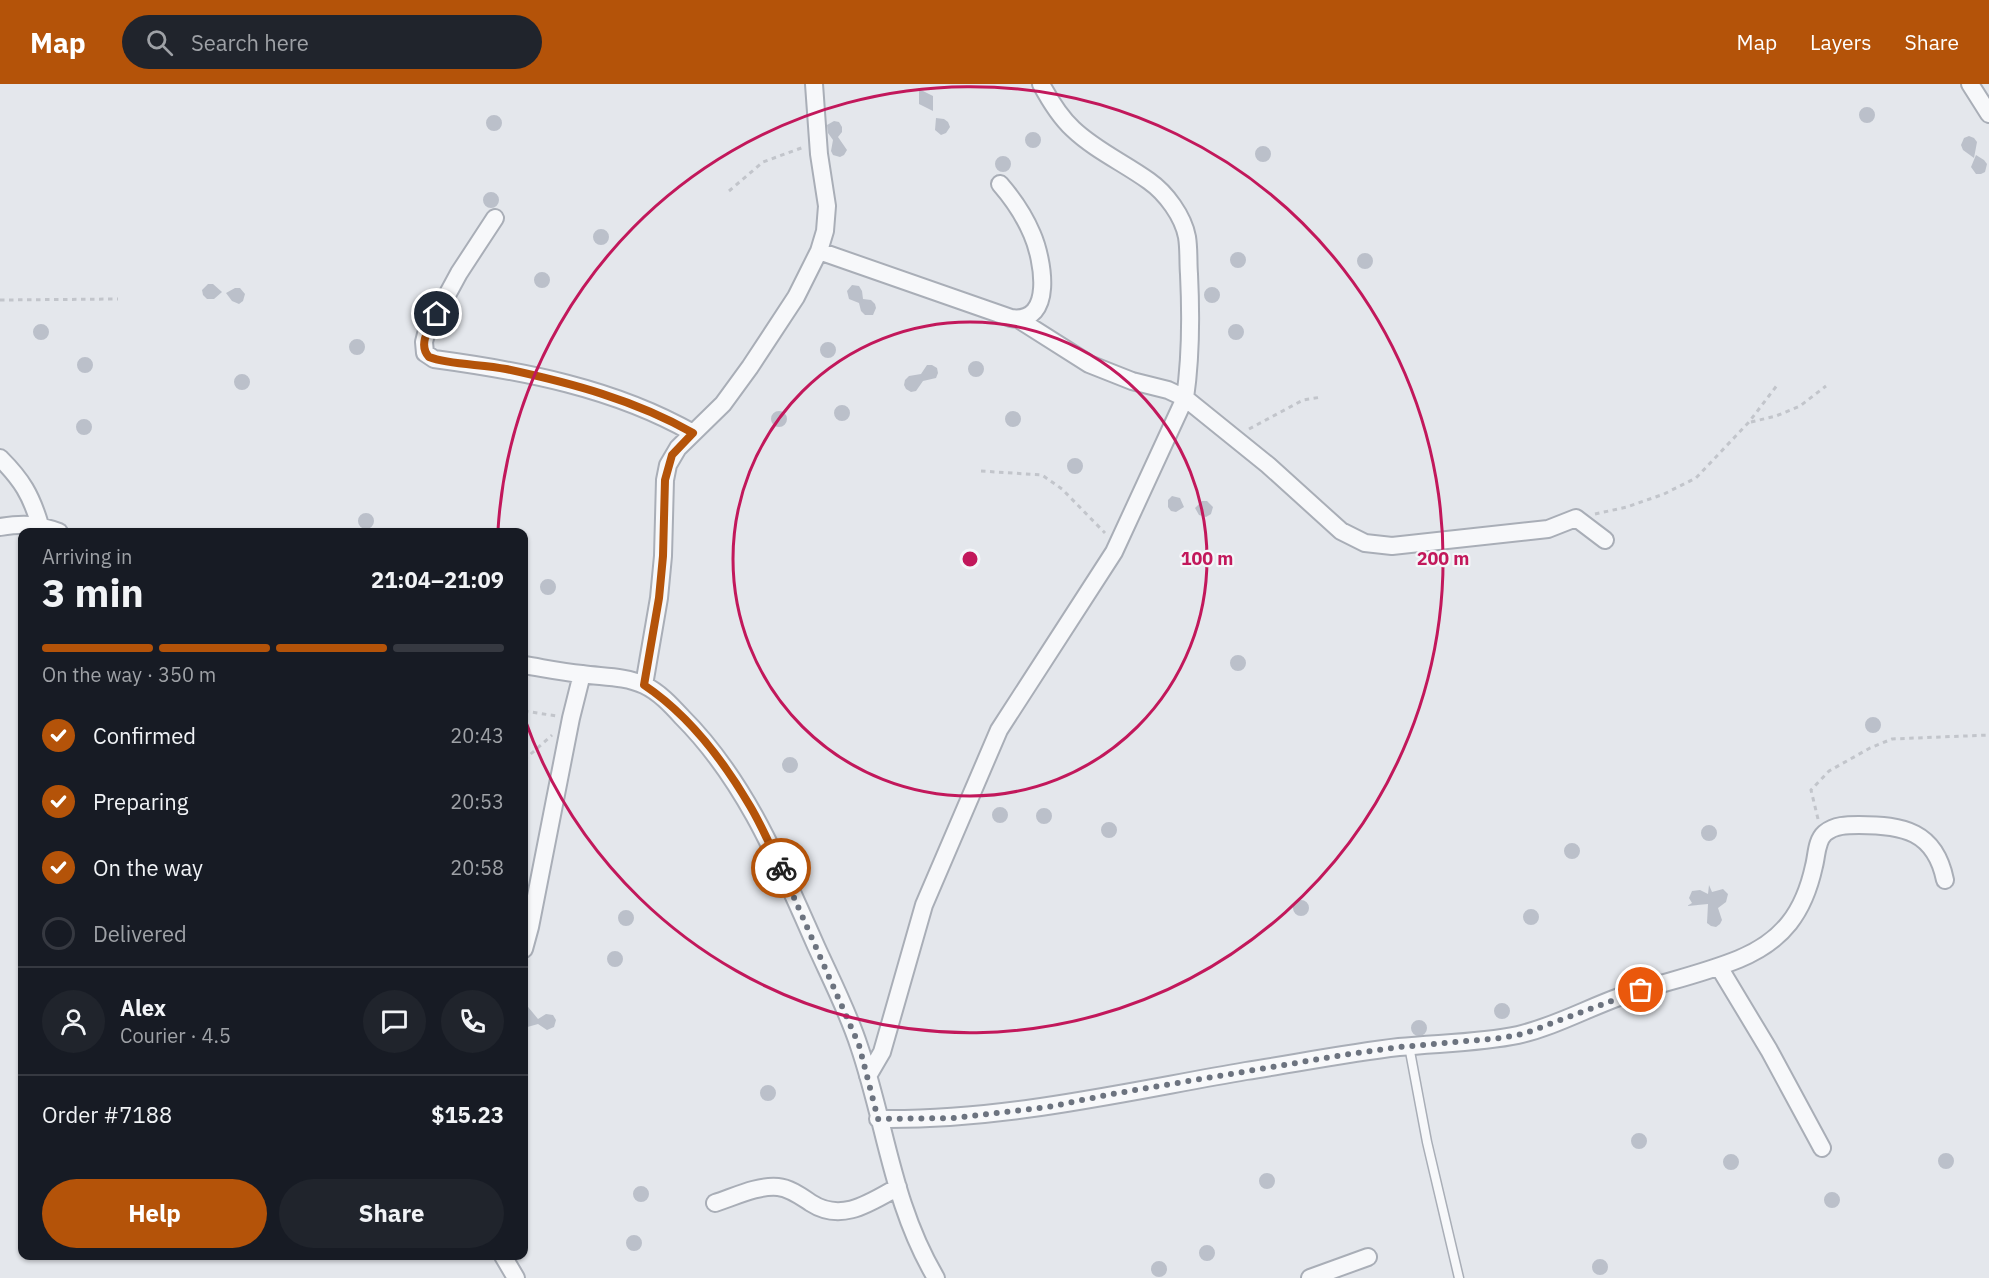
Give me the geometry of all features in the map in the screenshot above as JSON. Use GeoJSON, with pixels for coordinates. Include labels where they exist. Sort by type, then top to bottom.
{"type":"FeatureCollection","features":[{"type":"Feature","properties":{"kind":"street"},"geometry":{"type":"LineString","coordinates":[[644,685],[653,641],[662,566],[665,480],[672,455],[723,404],[750,367],[796,297],[819,250],[827,220],[827,206],[818,142],[814,84]]}},
{"type":"Feature","properties":{"kind":"street"},"geometry":{"type":"LineString","coordinates":[[868,1076],[882,1052],[924,905],[999,730],[1101,574],[1185,398],[1189,373],[1190,296],[1187,236],[1180,218],[1163,193],[1151,182],[1091,144],[1072,129],[1056,109],[1041,84]]}},
{"type":"Feature","properties":{"kind":"street"},"geometry":{"type":"LineString","coordinates":[[1970,84],[1989,114]]}},
{"type":"Feature","properties":{"kind":"street"},"geometry":{"type":"LineString","coordinates":[[1000,184],[1026,221],[1038,253],[1041,276],[1040,303],[1032,315],[1018,319]]}},
{"type":"Feature","properties":{"kind":"street"},"geometry":{"type":"LineString","coordinates":[[495,218],[459,273],[426,334],[425,353],[434,359],[506,369],[608,395],[663,416],[693,433]]}},
{"type":"Feature","properties":{"kind":"street"},"geometry":{"type":"LineString","coordinates":[[819,250],[1018,319],[1089,364],[1132,381],[1168,390],[1185,398],[1268,465],[1341,531],[1365,543],[1392,546],[1548,529],[1576,518],[1605,540]]}},
{"type":"Feature","properties":{"kind":"street"},"geometry":{"type":"LineString","coordinates":[[0,458],[20,478],[28,491],[40,525]]}},
{"type":"Feature","properties":{"kind":"street"},"geometry":{"type":"LineString","coordinates":[[0,527],[26,524],[48,528]]}},
{"type":"Feature","properties":{"kind":"street"},"geometry":{"type":"LineString","coordinates":[[528,666],[620,678],[644,685],[660,696],[713,750],[751,807],[859,1045],[897,1187],[910,1226],[936,1278]]}},
{"type":"Feature","properties":{"kind":"street"},"geometry":{"type":"LineString","coordinates":[[528,934],[571,718],[582,674]]}},
{"type":"Feature","properties":{"kind":"street"},"geometry":{"type":"LineString","coordinates":[[878,1119],[954,1118],[1048,1107],[1235,1073],[1409,1046],[1523,1034],[1619,997],[1719,967],[1768,944],[1787,928],[1799,911],[1810,885],[1822,836],[1838,826],[1863,825],[1912,831],[1922,838],[1938,858],[1945,879]]}},
{"type":"Feature","properties":{"kind":"street"},"geometry":{"type":"LineString","coordinates":[[1719,967],[1769,1050],[1822,1148]]}},
{"type":"Feature","properties":{"kind":"street"},"geometry":{"type":"LineString","coordinates":[[715,1203],[767,1187],[781,1186],[817,1207],[835,1212],[847,1211],[862,1206],[897,1187]]}},
{"type":"Feature","properties":{"kind":"street"},"geometry":{"type":"LineString","coordinates":[[1310,1278],[1368,1257]]}},
{"type":"Feature","properties":{"kind":"street"},"geometry":{"type":"LineString","coordinates":[[505,1260],[516,1278]]}},
{"type":"Feature","properties":{"kind":"lane"},"geometry":{"type":"LineString","coordinates":[[1409,1046],[1427,1142],[1459,1278]]}},
{"type":"Feature","properties":{"kind":"path"},"geometry":{"type":"LineString","coordinates":[[729,191],[763,162],[818,142]]}},
{"type":"Feature","properties":{"kind":"path"},"geometry":{"type":"LineString","coordinates":[[0,300],[118,299]]}},
{"type":"Feature","properties":{"kind":"path"},"geometry":{"type":"LineString","coordinates":[[1576,518],[1627,507],[1664,494],[1696,478],[1749,422],[1778,384]]}},
{"type":"Feature","properties":{"kind":"path"},"geometry":{"type":"LineString","coordinates":[[1749,422],[1776,416],[1800,406],[1826,386]]}},
{"type":"Feature","properties":{"kind":"path"},"geometry":{"type":"LineString","coordinates":[[1227,432],[1250,429],[1303,400],[1322,398]]}},
{"type":"Feature","properties":{"kind":"path"},"geometry":{"type":"LineString","coordinates":[[981,471],[1042,475],[1062,489],[1117,544]]}},
{"type":"Feature","properties":{"kind":"path"},"geometry":{"type":"LineString","coordinates":[[528,712],[571,718]]}},
{"type":"Feature","properties":{"kind":"path"},"geometry":{"type":"LineString","coordinates":[[528,756],[571,718]]}},
{"type":"Feature","properties":{"kind":"path"},"geometry":{"type":"LineString","coordinates":[[1822,836],[1811,790],[1829,771],[1870,748],[1892,739],[1989,735]]}},
{"type":"Feature","properties":{"kind":"building"},"geometry":{"type":"Polygon","coordinates":[[[919,89],[933,96],[933,111],[919,104],[919,89]]]}},
{"type":"Feature","properties":{"kind":"building"},"geometry":{"type":"Polygon","coordinates":[[[1867,107],[1873,109],[1875,115],[1873,121],[1867,123],[1861,121],[1859,115],[1861,109],[1867,107]]]}},
{"type":"Feature","properties":{"kind":"building"},"geometry":{"type":"Polygon","coordinates":[[[494,115],[500,117],[502,123],[500,129],[494,131],[488,129],[486,123],[488,117],[494,115]]]}},
{"type":"Feature","properties":{"kind":"building"},"geometry":{"type":"Polygon","coordinates":[[[936,118],[948,122],[950,127],[946,133],[941,135],[935,130],[936,118]]]}},
{"type":"Feature","properties":{"kind":"building"},"geometry":{"type":"Polygon","coordinates":[[[834,121],[839,122],[842,127],[842,132],[838,137],[847,150],[840,157],[833,155],[831,151],[833,140],[828,133],[827,125],[834,121]]]}},
{"type":"Feature","properties":{"kind":"building"},"geometry":{"type":"Polygon","coordinates":[[[1033,132],[1039,134],[1041,140],[1039,146],[1033,148],[1027,146],[1025,140],[1027,134],[1033,132]]]}},
{"type":"Feature","properties":{"kind":"building"},"geometry":{"type":"Polygon","coordinates":[[[1969,136],[1977,142],[1974,158],[1963,150],[1961,145],[1964,138],[1969,136]]]}},
{"type":"Feature","properties":{"kind":"building"},"geometry":{"type":"Polygon","coordinates":[[[1263,146],[1269,148],[1271,154],[1269,160],[1263,162],[1257,160],[1255,154],[1257,148],[1263,146]]]}},
{"type":"Feature","properties":{"kind":"building"},"geometry":{"type":"Polygon","coordinates":[[[1976,155],[1987,164],[1985,172],[1981,174],[1976,174],[1971,167],[1976,155]]]}},
{"type":"Feature","properties":{"kind":"building"},"geometry":{"type":"Polygon","coordinates":[[[1003,156],[1009,158],[1011,164],[1009,170],[1003,172],[997,170],[995,164],[997,158],[1003,156]]]}},
{"type":"Feature","properties":{"kind":"building"},"geometry":{"type":"Polygon","coordinates":[[[491,192],[497,194],[499,200],[497,206],[491,208],[485,206],[483,200],[485,194],[491,192]]]}},
{"type":"Feature","properties":{"kind":"building"},"geometry":{"type":"Polygon","coordinates":[[[601,229],[607,231],[609,237],[607,243],[601,245],[595,243],[593,237],[595,231],[601,229]]]}},
{"type":"Feature","properties":{"kind":"building"},"geometry":{"type":"Polygon","coordinates":[[[1238,252],[1244,254],[1246,260],[1244,266],[1238,268],[1232,266],[1230,260],[1232,254],[1238,252]]]}},
{"type":"Feature","properties":{"kind":"building"},"geometry":{"type":"Polygon","coordinates":[[[1365,253],[1371,255],[1373,261],[1371,267],[1365,269],[1359,267],[1357,261],[1359,255],[1365,253]]]}},
{"type":"Feature","properties":{"kind":"building"},"geometry":{"type":"Polygon","coordinates":[[[542,272],[548,274],[550,280],[548,286],[542,288],[536,286],[534,280],[536,274],[542,272]]]}},
{"type":"Feature","properties":{"kind":"building"},"geometry":{"type":"Polygon","coordinates":[[[208,284],[213,284],[222,292],[214,299],[207,299],[203,295],[202,290],[208,284]]]}},
{"type":"Feature","properties":{"kind":"building"},"geometry":{"type":"Polygon","coordinates":[[[852,285],[859,286],[863,299],[871,300],[875,304],[873,315],[865,315],[859,303],[849,299],[847,291],[852,285]]]}},
{"type":"Feature","properties":{"kind":"building"},"geometry":{"type":"Polygon","coordinates":[[[1212,287],[1218,289],[1220,295],[1218,301],[1212,303],[1206,301],[1204,295],[1206,289],[1212,287]]]}},
{"type":"Feature","properties":{"kind":"building"},"geometry":{"type":"Polygon","coordinates":[[[240,288],[245,294],[243,301],[239,304],[232,301],[226,293],[240,288]]]}},
{"type":"Feature","properties":{"kind":"building"},"geometry":{"type":"Polygon","coordinates":[[[41,324],[47,326],[49,332],[47,338],[41,340],[35,338],[33,332],[35,326],[41,324]]]}},
{"type":"Feature","properties":{"kind":"building"},"geometry":{"type":"Polygon","coordinates":[[[1236,324],[1242,326],[1244,332],[1242,338],[1236,340],[1230,338],[1228,332],[1230,326],[1236,324]]]}},
{"type":"Feature","properties":{"kind":"building"},"geometry":{"type":"Polygon","coordinates":[[[357,339],[363,341],[365,347],[363,353],[357,355],[351,353],[349,347],[351,341],[357,339]]]}},
{"type":"Feature","properties":{"kind":"building"},"geometry":{"type":"Polygon","coordinates":[[[828,342],[834,344],[836,350],[834,356],[828,358],[822,356],[820,350],[822,344],[828,342]]]}},
{"type":"Feature","properties":{"kind":"building"},"geometry":{"type":"Polygon","coordinates":[[[85,357],[91,359],[93,365],[91,371],[85,373],[79,371],[77,365],[79,359],[85,357]]]}},
{"type":"Feature","properties":{"kind":"building"},"geometry":{"type":"Polygon","coordinates":[[[976,361],[982,363],[984,369],[982,375],[976,377],[970,375],[968,369],[970,363],[976,361]]]}},
{"type":"Feature","properties":{"kind":"building"},"geometry":{"type":"Polygon","coordinates":[[[927,365],[937,368],[936,378],[923,381],[916,391],[911,392],[906,389],[905,380],[909,376],[921,374],[927,365]]]}},
{"type":"Feature","properties":{"kind":"building"},"geometry":{"type":"Polygon","coordinates":[[[242,374],[248,376],[250,382],[248,388],[242,390],[236,388],[234,382],[236,376],[242,374]]]}},
{"type":"Feature","properties":{"kind":"building"},"geometry":{"type":"Polygon","coordinates":[[[842,405],[848,407],[850,413],[848,419],[842,421],[836,419],[834,413],[836,407],[842,405]]]}},
{"type":"Feature","properties":{"kind":"building"},"geometry":{"type":"Polygon","coordinates":[[[779,411],[785,413],[787,419],[785,425],[779,427],[773,425],[771,419],[773,413],[779,411]]]}},
{"type":"Feature","properties":{"kind":"building"},"geometry":{"type":"Polygon","coordinates":[[[1013,411],[1019,413],[1021,419],[1019,425],[1013,427],[1007,425],[1005,419],[1007,413],[1013,411]]]}},
{"type":"Feature","properties":{"kind":"building"},"geometry":{"type":"Polygon","coordinates":[[[84,419],[90,421],[92,427],[90,433],[84,435],[78,433],[76,427],[78,421],[84,419]]]}},
{"type":"Feature","properties":{"kind":"building"},"geometry":{"type":"Polygon","coordinates":[[[1075,458],[1081,460],[1083,466],[1081,472],[1075,474],[1069,472],[1067,466],[1069,460],[1075,458]]]}},
{"type":"Feature","properties":{"kind":"building"},"geometry":{"type":"Polygon","coordinates":[[[1172,496],[1180,498],[1184,507],[1176,512],[1171,511],[1168,507],[1168,500],[1172,496]]]}},
{"type":"Feature","properties":{"kind":"building"},"geometry":{"type":"Polygon","coordinates":[[[1202,501],[1207,501],[1213,507],[1211,514],[1206,517],[1199,515],[1195,508],[1202,501]]]}},
{"type":"Feature","properties":{"kind":"building"},"geometry":{"type":"Polygon","coordinates":[[[366,513],[372,515],[372,527],[360,527],[358,521],[360,515],[366,513]]]}},
{"type":"Feature","properties":{"kind":"building"},"geometry":{"type":"Polygon","coordinates":[[[548,579],[554,581],[556,587],[554,593],[548,595],[542,593],[540,587],[542,581],[548,579]]]}},
{"type":"Feature","properties":{"kind":"building"},"geometry":{"type":"Polygon","coordinates":[[[1238,655],[1244,657],[1246,663],[1244,669],[1238,671],[1232,669],[1230,663],[1232,657],[1238,655]]]}},
{"type":"Feature","properties":{"kind":"building"},"geometry":{"type":"Polygon","coordinates":[[[1873,717],[1879,719],[1881,725],[1879,731],[1873,733],[1867,731],[1865,725],[1867,719],[1873,717]]]}},
{"type":"Feature","properties":{"kind":"building"},"geometry":{"type":"Polygon","coordinates":[[[790,757],[796,759],[798,765],[796,771],[790,773],[784,771],[782,765],[784,759],[790,757]]]}},
{"type":"Feature","properties":{"kind":"building"},"geometry":{"type":"Polygon","coordinates":[[[1000,807],[1006,809],[1008,815],[1006,821],[1000,823],[994,821],[992,815],[994,809],[1000,807]]]}},
{"type":"Feature","properties":{"kind":"building"},"geometry":{"type":"Polygon","coordinates":[[[1044,808],[1050,810],[1052,816],[1050,822],[1044,824],[1038,822],[1036,816],[1038,810],[1044,808]]]}},
{"type":"Feature","properties":{"kind":"building"},"geometry":{"type":"Polygon","coordinates":[[[1109,822],[1115,824],[1117,830],[1115,836],[1109,838],[1103,836],[1101,830],[1103,824],[1109,822]]]}},
{"type":"Feature","properties":{"kind":"building"},"geometry":{"type":"Polygon","coordinates":[[[1709,825],[1715,827],[1717,833],[1715,839],[1709,841],[1703,839],[1701,833],[1703,827],[1709,825]]]}},
{"type":"Feature","properties":{"kind":"building"},"geometry":{"type":"Polygon","coordinates":[[[1572,843],[1578,845],[1580,851],[1578,857],[1572,859],[1566,857],[1564,851],[1566,845],[1572,843]]]}},
{"type":"Feature","properties":{"kind":"building"},"geometry":{"type":"Polygon","coordinates":[[[1709,885],[1712,892],[1723,889],[1728,894],[1726,902],[1718,908],[1722,920],[1716,927],[1707,923],[1708,904],[1687,906],[1692,903],[1689,898],[1692,891],[1700,890],[1708,894],[1709,885]]]}},
{"type":"Feature","properties":{"kind":"building"},"geometry":{"type":"Polygon","coordinates":[[[1301,900],[1307,902],[1309,908],[1307,914],[1301,916],[1295,914],[1293,908],[1295,902],[1301,900]]]}},
{"type":"Feature","properties":{"kind":"building"},"geometry":{"type":"Polygon","coordinates":[[[1531,909],[1537,911],[1539,917],[1537,923],[1531,925],[1525,923],[1523,917],[1525,911],[1531,909]]]}},
{"type":"Feature","properties":{"kind":"building"},"geometry":{"type":"Polygon","coordinates":[[[626,910],[632,912],[634,918],[632,924],[626,926],[620,924],[618,918],[620,912],[626,910]]]}},
{"type":"Feature","properties":{"kind":"building"},"geometry":{"type":"Polygon","coordinates":[[[615,951],[621,953],[623,959],[621,965],[615,967],[609,965],[607,959],[609,953],[615,951]]]}},
{"type":"Feature","properties":{"kind":"building"},"geometry":{"type":"Polygon","coordinates":[[[1502,1003],[1508,1005],[1510,1011],[1508,1017],[1502,1019],[1496,1017],[1494,1011],[1496,1005],[1502,1003]]]}},
{"type":"Feature","properties":{"kind":"building"},"geometry":{"type":"Polygon","coordinates":[[[528,1007],[538,1019],[546,1014],[553,1015],[556,1020],[554,1027],[547,1030],[538,1024],[528,1027],[528,1007]]]}},
{"type":"Feature","properties":{"kind":"building"},"geometry":{"type":"Polygon","coordinates":[[[1419,1020],[1425,1022],[1427,1028],[1425,1034],[1419,1036],[1413,1034],[1411,1028],[1413,1022],[1419,1020]]]}},
{"type":"Feature","properties":{"kind":"building"},"geometry":{"type":"Polygon","coordinates":[[[768,1085],[774,1087],[776,1093],[774,1099],[768,1101],[762,1099],[760,1093],[762,1087],[768,1085]]]}},
{"type":"Feature","properties":{"kind":"building"},"geometry":{"type":"Polygon","coordinates":[[[1639,1133],[1645,1135],[1647,1141],[1645,1147],[1639,1149],[1633,1147],[1631,1141],[1633,1135],[1639,1133]]]}},
{"type":"Feature","properties":{"kind":"building"},"geometry":{"type":"Polygon","coordinates":[[[1946,1153],[1952,1155],[1954,1161],[1952,1167],[1946,1169],[1940,1167],[1938,1161],[1940,1155],[1946,1153]]]}},
{"type":"Feature","properties":{"kind":"building"},"geometry":{"type":"Polygon","coordinates":[[[1731,1154],[1737,1156],[1739,1162],[1737,1168],[1731,1170],[1725,1168],[1723,1162],[1725,1156],[1731,1154]]]}},
{"type":"Feature","properties":{"kind":"building"},"geometry":{"type":"Polygon","coordinates":[[[1267,1173],[1273,1175],[1275,1181],[1273,1187],[1267,1189],[1261,1187],[1259,1181],[1261,1175],[1267,1173]]]}},
{"type":"Feature","properties":{"kind":"building"},"geometry":{"type":"Polygon","coordinates":[[[641,1186],[647,1188],[649,1194],[647,1200],[641,1202],[635,1200],[633,1194],[635,1188],[641,1186]]]}},
{"type":"Feature","properties":{"kind":"building"},"geometry":{"type":"Polygon","coordinates":[[[1832,1192],[1838,1194],[1840,1200],[1838,1206],[1832,1208],[1826,1206],[1824,1200],[1826,1194],[1832,1192]]]}},
{"type":"Feature","properties":{"kind":"building"},"geometry":{"type":"Polygon","coordinates":[[[634,1235],[640,1237],[642,1243],[640,1249],[634,1251],[628,1249],[626,1243],[628,1237],[634,1235]]]}},
{"type":"Feature","properties":{"kind":"building"},"geometry":{"type":"Polygon","coordinates":[[[1207,1245],[1213,1247],[1215,1253],[1213,1259],[1207,1261],[1201,1259],[1199,1253],[1201,1247],[1207,1245]]]}},
{"type":"Feature","properties":{"kind":"building"},"geometry":{"type":"Polygon","coordinates":[[[1600,1259],[1606,1261],[1608,1267],[1606,1273],[1600,1275],[1594,1273],[1592,1267],[1594,1261],[1600,1259]]]}},
{"type":"Feature","properties":{"kind":"building"},"geometry":{"type":"Polygon","coordinates":[[[1159,1261],[1165,1263],[1167,1269],[1165,1275],[1159,1277],[1153,1275],[1151,1269],[1153,1263],[1159,1261]]]}},
{"type":"Feature","properties":{"kind":"way so far"},"geometry":{"type":"LineString","coordinates":[[781,868],[859,1045],[878,1119],[954,1118],[1048,1107],[1349,1054],[1501,1038],[1523,1034],[1641,990]]}},
{"type":"Feature","properties":{"kind":"route"},"geometry":{"type":"LineString","coordinates":[[437,314],[424,342],[425,353],[429,357],[506,369],[578,386],[663,416],[693,433],[672,455],[665,480],[663,556],[659,598],[644,685],[677,712],[713,750],[751,807],[781,868]]}}]}
